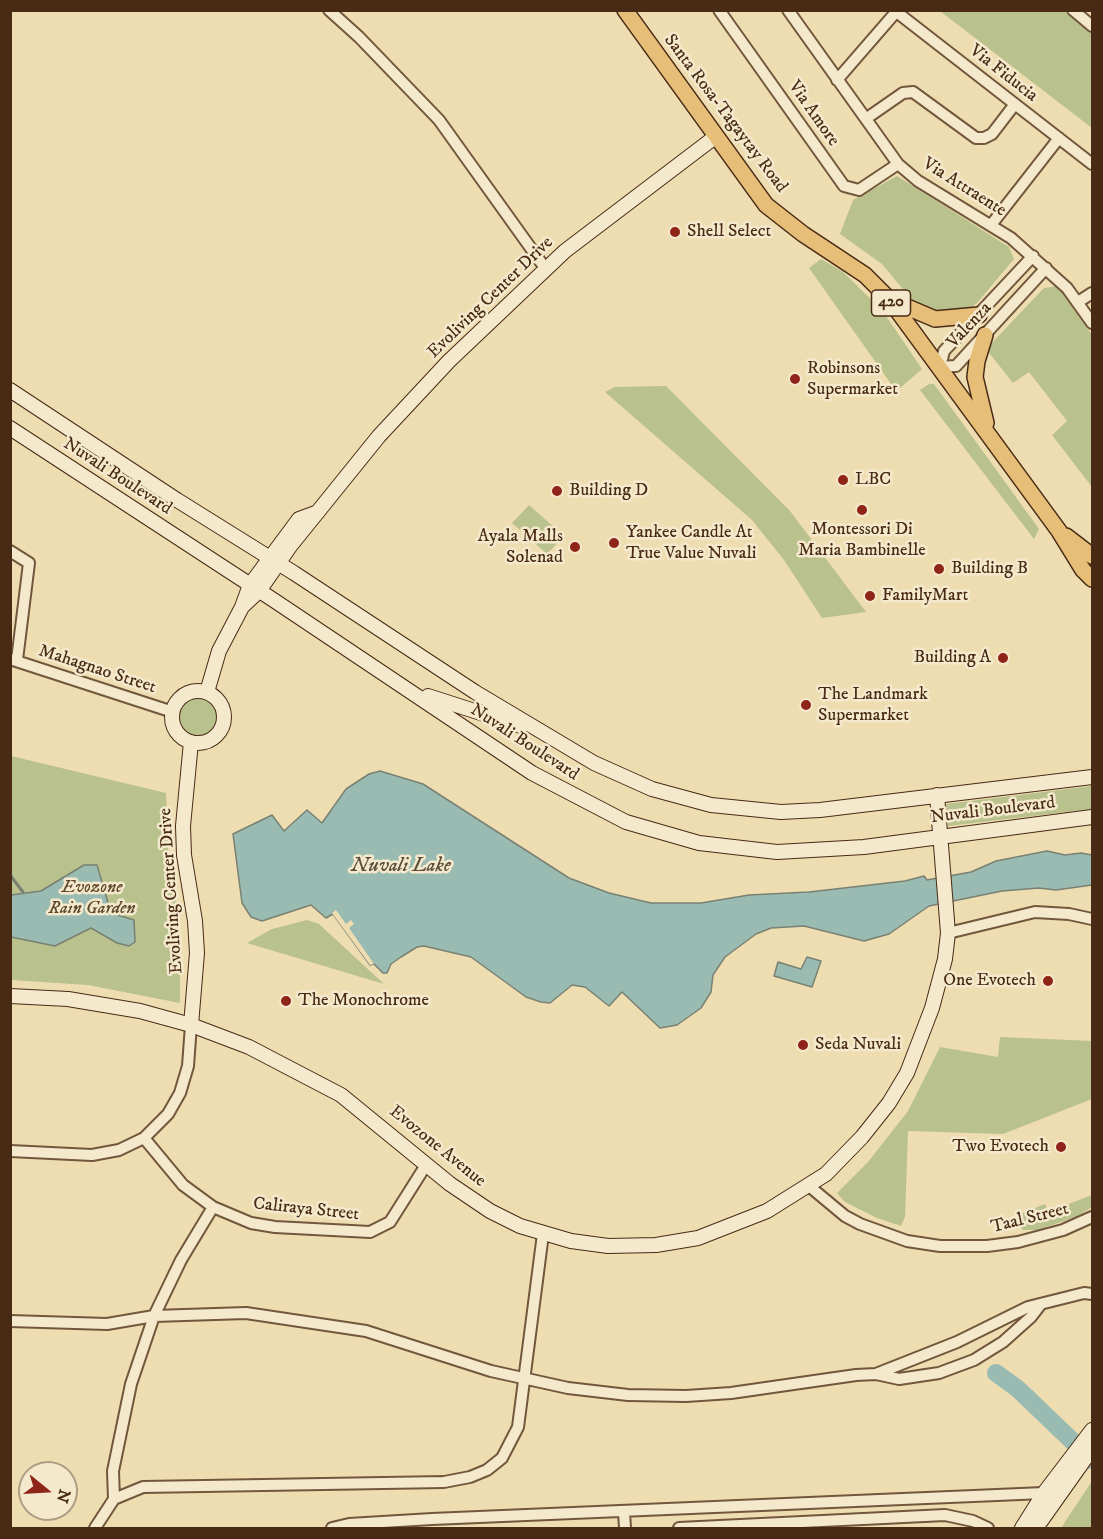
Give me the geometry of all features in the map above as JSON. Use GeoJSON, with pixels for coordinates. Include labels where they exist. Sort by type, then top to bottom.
{"type":"FeatureCollection","features":[{"type":"Feature","properties":{"kind":"main road","name":"Santa Rosa-Tagaytay Road"},"geometry":{"type":"LineString","coordinates":[[625,10],[766,206],[803,234],[858,269],[889,299],[1059,531],[1083,570],[1092,579]]}},
{"type":"Feature","properties":{"kind":"main road"},"geometry":{"type":"LineString","coordinates":[[889,299],[935,319],[979,315]]}},
{"type":"Feature","properties":{"kind":"main road"},"geometry":{"type":"LineString","coordinates":[[985,335],[975,377],[981,407],[993,440]]}},
{"type":"Feature","properties":{"kind":"main road","name":"Santa Rosa-Tagaytay Road"},"geometry":{"type":"LineString","coordinates":[[1059,531],[1092,556]]}},
{"type":"Feature","properties":{"kind":"street"},"geometry":{"type":"LineString","coordinates":[[329,10],[343,15],[439,120],[545,268]]}},
{"type":"Feature","properties":{"kind":"street","name":"Via Amore"},"geometry":{"type":"LineString","coordinates":[[719,10],[844,186],[859,190],[898,164]]}},
{"type":"Feature","properties":{"kind":"street","name":"Via Attraente"},"geometry":{"type":"LineString","coordinates":[[788,10],[898,164],[918,181],[991,225],[1033,256],[1078,302],[1092,323]]}},
{"type":"Feature","properties":{"kind":"street"},"geometry":{"type":"LineString","coordinates":[[1073,10],[1092,26]]}},
{"type":"Feature","properties":{"kind":"street"},"geometry":{"type":"LineString","coordinates":[[837,80],[895,11]]}},
{"type":"Feature","properties":{"kind":"street","name":"Via Fiducia"},"geometry":{"type":"LineString","coordinates":[[895,11],[1092,164]]}},
{"type":"Feature","properties":{"kind":"street"},"geometry":{"type":"LineString","coordinates":[[867,118],[903,93],[913,92],[976,138],[984,138],[992,134],[1015,104]]}},
{"type":"Feature","properties":{"kind":"street","name":"Evoliving Center Drive"},"geometry":{"type":"LineString","coordinates":[[207,692],[219,651],[242,607],[274,561],[318,512],[392,421],[545,268],[606,217],[715,137]]}},
{"type":"Feature","properties":{"kind":"street"},"geometry":{"type":"LineString","coordinates":[[991,225],[1059,138]]}},
{"type":"Feature","properties":{"kind":"street","name":"Valenza"},"geometry":{"type":"LineString","coordinates":[[1033,256],[945,351],[940,367],[956,366],[1046,268]]}},
{"type":"Feature","properties":{"kind":"street"},"geometry":{"type":"LineString","coordinates":[[1078,302],[1092,293]]}},
{"type":"Feature","properties":{"kind":"street","name":"Nuvali Boulevard"},"geometry":{"type":"LineString","coordinates":[[10,390],[177,501],[542,733],[594,763],[630,780],[711,805],[781,812],[1092,777]]}},
{"type":"Feature","properties":{"kind":"street","name":"Nuvali Boulevard"},"geometry":{"type":"LineString","coordinates":[[10,428],[562,791],[626,822],[669,836],[748,850],[777,852],[864,847],[1092,817]]}},
{"type":"Feature","properties":{"kind":"street"},"geometry":{"type":"LineString","coordinates":[[10,551],[29,563],[14,660]]}},
{"type":"Feature","properties":{"kind":"street","name":"Mahagnao Street"},"geometry":{"type":"LineString","coordinates":[[14,660],[173,712]]}},
{"type":"Feature","properties":{"kind":"street"},"geometry":{"type":"LineString","coordinates":[[198,690],[207,692],[221,703],[224,723],[219,733],[210,741],[191,742],[175,730],[173,712],[176,702],[182,696],[198,690]]}},
{"type":"Feature","properties":{"kind":"street"},"geometry":{"type":"LineString","coordinates":[[412,691],[542,733]]}},
{"type":"Feature","properties":{"kind":"street","name":"Evoliving Center Drive"},"geometry":{"type":"LineString","coordinates":[[10,1151],[106,1154],[144,1138],[168,1114],[180,1093],[188,1066],[197,953],[195,921],[184,855],[183,826],[191,742]]}},
{"type":"Feature","properties":{"kind":"street","name":"Evozone Avenue"},"geometry":{"type":"LineString","coordinates":[[10,996],[110,1005],[191,1025],[287,1064],[341,1095],[450,1184],[490,1211],[543,1234],[571,1241],[618,1246],[656,1245],[698,1238],[750,1219],[809,1186],[825,1174],[862,1137],[907,1073],[938,990],[948,933],[944,871],[933,796]]}},
{"type":"Feature","properties":{"kind":"street"},"geometry":{"type":"LineString","coordinates":[[948,933],[1035,912],[1070,914],[1092,919]]}},
{"type":"Feature","properties":{"kind":"street","name":"Caliraya Street"},"geometry":{"type":"LineString","coordinates":[[144,1138],[183,1185],[213,1207],[251,1223],[275,1227],[370,1232],[390,1222],[426,1165]]}},
{"type":"Feature","properties":{"kind":"street","name":"Taal Street"},"geometry":{"type":"LineString","coordinates":[[809,1186],[845,1216],[860,1224],[907,1241],[940,1246],[987,1246],[1017,1242],[1063,1230],[1092,1217]]}},
{"type":"Feature","properties":{"kind":"street"},"geometry":{"type":"LineString","coordinates":[[114,1499],[113,1471],[131,1384],[154,1316],[181,1260],[213,1207]]}},
{"type":"Feature","properties":{"kind":"street"},"geometry":{"type":"LineString","coordinates":[[94,1528],[114,1499],[132,1489],[163,1485],[444,1482],[470,1478],[487,1470],[502,1458],[518,1427],[543,1234]]}},
{"type":"Feature","properties":{"kind":"street"},"geometry":{"type":"LineString","coordinates":[[10,1320],[107,1324],[154,1316],[246,1313],[329,1323],[366,1331],[491,1371],[525,1379],[600,1392],[686,1396],[730,1394],[876,1374],[1041,1304],[1084,1293],[1092,1294]]}},
{"type":"Feature","properties":{"kind":"street"},"geometry":{"type":"LineString","coordinates":[[876,1374],[899,1379],[921,1377],[974,1360],[1003,1342],[1031,1317],[1041,1304]]}},
{"type":"Feature","properties":{"kind":"street"},"geometry":{"type":"LineString","coordinates":[[1022,1528],[1044,1493],[1084,1451]]}},
{"type":"Feature","properties":{"kind":"street"},"geometry":{"type":"LineString","coordinates":[[1036,1528],[1084,1451]]}},
{"type":"Feature","properties":{"kind":"street"},"geometry":{"type":"LineString","coordinates":[[332,1528],[349,1524],[432,1519],[1044,1493]]}},
{"type":"Feature","properties":{"kind":"street"},"geometry":{"type":"LineString","coordinates":[[624,1512],[625,1528]]}},
{"type":"Feature","properties":{"kind":"street"},"geometry":{"type":"LineString","coordinates":[[679,1528],[945,1515],[974,1521],[988,1528]]}},
{"type":"Feature","properties":{"kind":"green space"},"geometry":{"type":"Polygon","coordinates":[[[940,11],[1064,11],[1092,32],[1092,128],[940,11]]]}},
{"type":"Feature","properties":{"kind":"green space"},"geometry":{"type":"Polygon","coordinates":[[[897,176],[1009,247],[1014,259],[977,303],[967,311],[935,314],[917,306],[882,264],[840,234],[853,200],[897,176]]]}},
{"type":"Feature","properties":{"kind":"green space"},"geometry":{"type":"Polygon","coordinates":[[[821,259],[843,272],[882,310],[922,369],[900,388],[894,388],[809,268],[821,259]]]}},
{"type":"Feature","properties":{"kind":"green space"},"geometry":{"type":"Polygon","coordinates":[[[1058,286],[1092,335],[1092,487],[1052,435],[1067,421],[1029,372],[1013,383],[986,349],[1044,288],[1058,286]]]}},
{"type":"Feature","properties":{"kind":"green space"},"geometry":{"type":"Polygon","coordinates":[[[929,384],[934,384],[1039,529],[1034,539],[920,390],[929,384]]]}},
{"type":"Feature","properties":{"kind":"green space"},"geometry":{"type":"Polygon","coordinates":[[[666,386],[790,511],[866,612],[822,618],[784,560],[752,520],[605,392],[615,387],[666,386]]]}},
{"type":"Feature","properties":{"kind":"green space"},"geometry":{"type":"Polygon","coordinates":[[[529,505],[564,536],[547,554],[512,523],[529,505]]]}},
{"type":"Feature","properties":{"kind":"green space"},"geometry":{"type":"Polygon","coordinates":[[[198,697],[212,703],[218,717],[212,731],[198,737],[184,731],[178,717],[184,703],[198,697]]]}},
{"type":"Feature","properties":{"kind":"green space","name":"Evozone Rain Garden"},"geometry":{"type":"Polygon","coordinates":[[[11,756],[166,793],[168,850],[180,925],[180,1003],[88,985],[11,980],[11,756]]]}},
{"type":"Feature","properties":{"kind":"green space"},"geometry":{"type":"Polygon","coordinates":[[[1092,786],[1092,809],[948,826],[946,804],[1092,786]]]}},
{"type":"Feature","properties":{"kind":"green space"},"geometry":{"type":"Polygon","coordinates":[[[307,920],[319,924],[384,984],[247,943],[272,929],[307,920]]]}},
{"type":"Feature","properties":{"kind":"green space"},"geometry":{"type":"Polygon","coordinates":[[[1000,1037],[1092,1041],[1092,1099],[1003,1134],[908,1131],[905,1217],[901,1226],[877,1218],[845,1202],[837,1193],[868,1162],[908,1111],[940,1047],[998,1057],[1000,1037]]]}},
{"type":"Feature","properties":{"kind":"green space"},"geometry":{"type":"Polygon","coordinates":[[[1092,1195],[1092,1207],[1076,1217],[1037,1230],[1023,1230],[1019,1225],[1020,1214],[1045,1204],[1048,1212],[1092,1195]]]}},
{"type":"Feature","properties":{"kind":"green space"},"geometry":{"type":"Polygon","coordinates":[[[1092,1481],[1092,1528],[1061,1528],[1092,1481]]]}},
{"type":"Feature","properties":{"kind":"water","name":"Nuvali Lake"},"geometry":{"type":"Polygon","coordinates":[[[380,771],[423,784],[569,878],[609,893],[651,903],[701,903],[749,895],[809,892],[905,881],[924,876],[927,880],[971,872],[996,861],[1047,851],[1065,855],[1081,853],[1092,855],[1092,885],[1056,890],[1039,888],[1002,891],[929,906],[889,934],[864,941],[804,926],[771,928],[756,934],[725,957],[713,975],[711,992],[701,1008],[677,1025],[660,1028],[622,992],[609,1006],[585,987],[572,985],[550,1003],[541,1002],[526,997],[471,957],[424,946],[417,947],[401,957],[391,964],[387,973],[383,973],[374,964],[370,965],[333,914],[326,918],[311,905],[262,921],[251,917],[242,903],[233,834],[272,815],[284,831],[307,810],[322,823],[346,789],[369,774],[380,771]]]}},
{"type":"Feature","properties":{"kind":"water"},"geometry":{"type":"Polygon","coordinates":[[[84,865],[97,865],[111,913],[134,920],[135,942],[129,946],[117,943],[91,928],[55,946],[11,937],[11,895],[41,891],[84,865]]]}},
{"type":"Feature","properties":{"kind":"water"},"geometry":{"type":"Polygon","coordinates":[[[807,957],[821,961],[812,987],[774,976],[778,962],[801,969],[807,957]]]}},
{"type":"Feature","properties":{"kind":"pier"},"geometry":{"type":"Polygon","coordinates":[[[336,910],[346,924],[351,920],[354,924],[349,928],[374,964],[370,965],[332,913],[336,910]]]}},
{"type":"Feature","properties":{"kind":"waterway"},"geometry":{"type":"LineString","coordinates":[[10,875],[23,892]]}},
{"type":"Feature","properties":{"kind":"waterway"},"geometry":{"type":"LineString","coordinates":[[996,1373],[1018,1389],[1092,1460]]}},
{"type":"Feature","properties":{"kind":"place","name":"Shell Select"},"geometry":{"type":"Point","coordinates":[675,232]}},
{"type":"Feature","properties":{"kind":"place","name":"Robinsons Supermarket"},"geometry":{"type":"Point","coordinates":[795,379]}},
{"type":"Feature","properties":{"kind":"place","name":"LBC"},"geometry":{"type":"Point","coordinates":[843,480]}},
{"type":"Feature","properties":{"kind":"place","name":"Building D"},"geometry":{"type":"Point","coordinates":[557,491]}},
{"type":"Feature","properties":{"kind":"place","name":"Montessori Di Maria Bambinelle"},"geometry":{"type":"Point","coordinates":[862,510]}},
{"type":"Feature","properties":{"kind":"place","name":"Yankee Candle At True Value Nuvali"},"geometry":{"type":"Point","coordinates":[614,543]}},
{"type":"Feature","properties":{"kind":"place","name":"Ayala Malls Solenad"},"geometry":{"type":"Point","coordinates":[575,547]}},
{"type":"Feature","properties":{"kind":"place","name":"Building B"},"geometry":{"type":"Point","coordinates":[939,569]}},
{"type":"Feature","properties":{"kind":"place","name":"FamilyMart"},"geometry":{"type":"Point","coordinates":[870,596]}},
{"type":"Feature","properties":{"kind":"place","name":"Building A"},"geometry":{"type":"Point","coordinates":[1003,658]}},
{"type":"Feature","properties":{"kind":"place","name":"The Landmark Supermarket"},"geometry":{"type":"Point","coordinates":[806,705]}},
{"type":"Feature","properties":{"kind":"place","name":"One Evotech"},"geometry":{"type":"Point","coordinates":[1048,981]}},
{"type":"Feature","properties":{"kind":"place","name":"The Monochrome"},"geometry":{"type":"Point","coordinates":[286,1001]}},
{"type":"Feature","properties":{"kind":"place","name":"Seda Nuvali"},"geometry":{"type":"Point","coordinates":[803,1045]}},
{"type":"Feature","properties":{"kind":"place","name":"Two Evotech"},"geometry":{"type":"Point","coordinates":[1061,1147]}}]}
